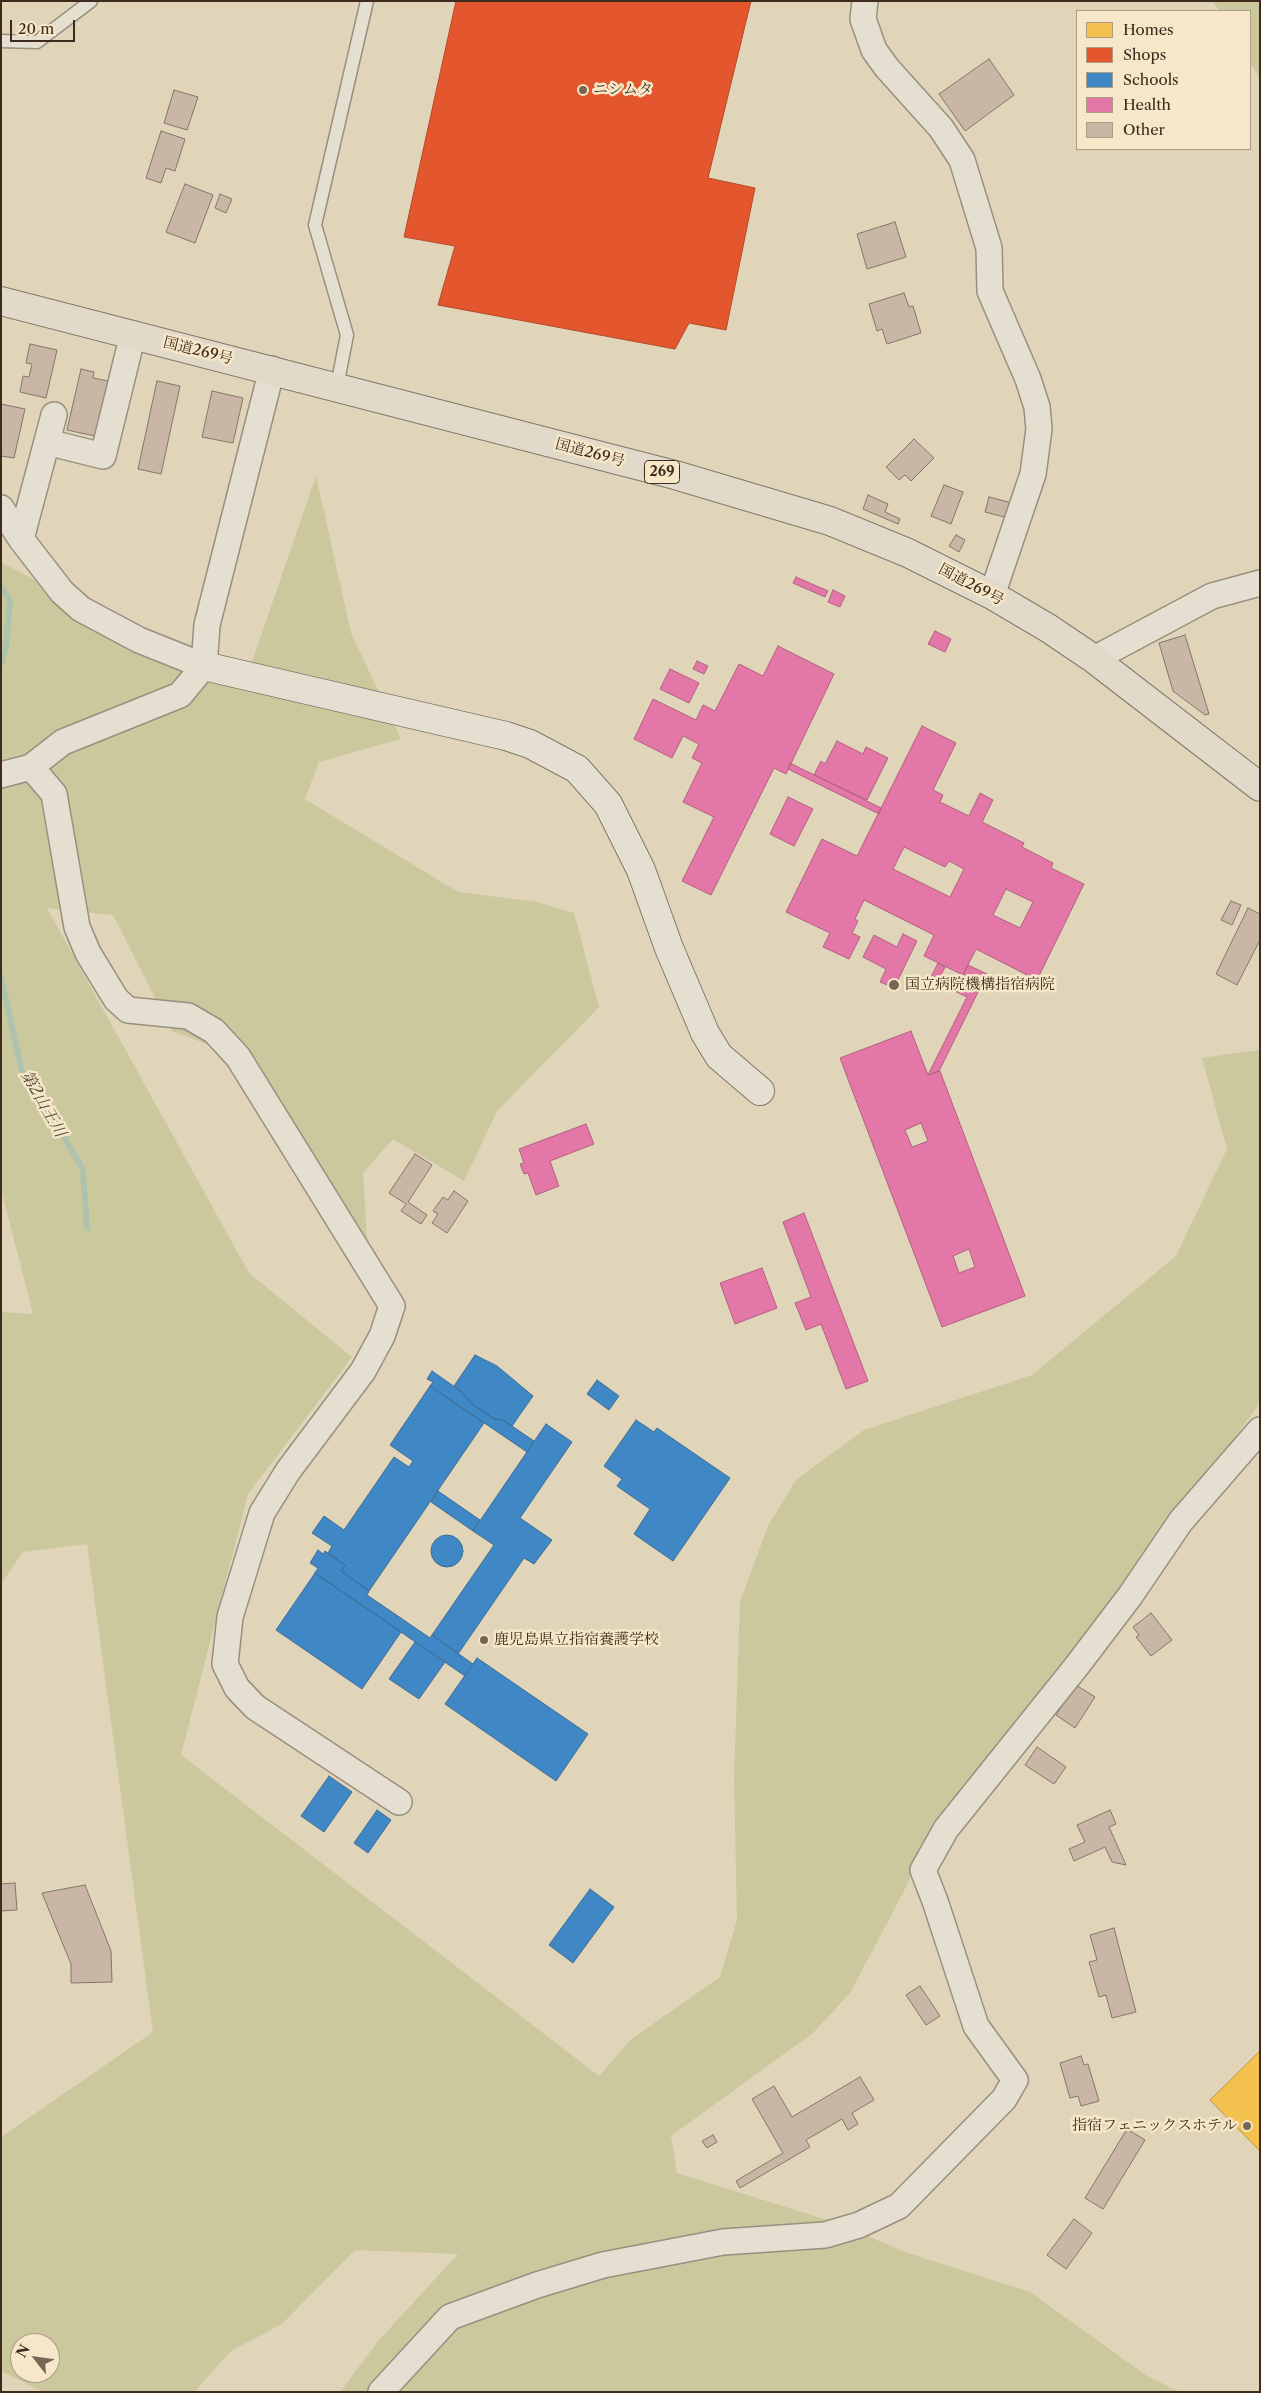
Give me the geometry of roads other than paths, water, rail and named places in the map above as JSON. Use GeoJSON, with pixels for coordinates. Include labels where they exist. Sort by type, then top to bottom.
{"type":"FeatureCollection","features":[{"type":"Feature","properties":{"kind":"highway","name":"国道269号"},"geometry":{"type":"LineString","coordinates":[[1,301],[272,369],[675,475],[830,521],[908,552],[992,595],[1094,659],[1260,787]]}},
{"type":"Feature","properties":{"kind":"street"},"geometry":{"type":"LineString","coordinates":[[865,1],[863,19],[874,50],[887,68],[941,128],[962,160],[989,248],[990,291],[1028,379],[1037,406],[1039,429],[1033,474],[992,595]]}},
{"type":"Feature","properties":{"kind":"street"},"geometry":{"type":"LineString","coordinates":[[47,442],[103,456],[133,334]]}},
{"type":"Feature","properties":{"kind":"street"},"geometry":{"type":"LineString","coordinates":[[1,775],[31,767],[63,742],[180,695],[204,666],[207,625],[272,369]]}},
{"type":"Feature","properties":{"kind":"street"},"geometry":{"type":"LineString","coordinates":[[21,539],[54,415]]}},
{"type":"Feature","properties":{"kind":"street"},"geometry":{"type":"LineString","coordinates":[[1,508],[21,539],[62,592],[81,609],[139,640],[204,666],[506,736],[530,744],[577,769],[608,804],[641,870],[669,948],[705,1032],[719,1056],[760,1091]]}},
{"type":"Feature","properties":{"kind":"street"},"geometry":{"type":"LineString","coordinates":[[1094,659],[1212,596],[1260,583]]}},
{"type":"Feature","properties":{"kind":"street"},"geometry":{"type":"LineString","coordinates":[[31,767],[54,794],[77,927],[88,954],[116,999],[128,1010],[188,1016],[214,1031],[238,1057],[392,1306],[382,1336],[363,1370],[288,1471],[262,1513],[230,1617],[225,1664],[237,1688],[255,1707],[399,1802]]}},
{"type":"Feature","properties":{"kind":"street"},"geometry":{"type":"LineString","coordinates":[[382,2392],[450,2317],[537,2285],[603,2265],[723,2242],[825,2235],[859,2226],[899,2206],[1004,2099],[1014,2080],[976,2026],[923,1870],[946,1829],[1076,1668],[1130,1596],[1181,1522],[1260,1430]]}},
{"type":"Feature","properties":{"kind":"lane"},"geometry":{"type":"LineString","coordinates":[[1,42],[37,42],[91,1]]}},
{"type":"Feature","properties":{"kind":"lane"},"geometry":{"type":"LineString","coordinates":[[337,386],[347,336],[315,225],[366,1]]}},
{"type":"Feature","properties":{"kind":"waterway","name":"第2山王川"},"geometry":{"type":"LineString","coordinates":[[1,587],[10,601],[6,645],[1,664]]}},
{"type":"Feature","properties":{"kind":"waterway","name":"第2山王川"},"geometry":{"type":"LineString","coordinates":[[1,977],[22,1073],[62,1133],[83,1170],[87,1228]]}},
{"type":"Feature","properties":{"kind":"place","name":"ニシムタ"},"geometry":{"type":"Point","coordinates":[583,90]}},
{"type":"Feature","properties":{"kind":"place","name":"国立病院機構指宿病院"},"geometry":{"type":"Point","coordinates":[894,985]}},
{"type":"Feature","properties":{"kind":"place","name":"鹿児島県立指宿養護学校"},"geometry":{"type":"Point","coordinates":[484,1640]}},
{"type":"Feature","properties":{"kind":"place","name":"指宿フェニックスホテル"},"geometry":{"type":"Point","coordinates":[1247,2126]}}]}
